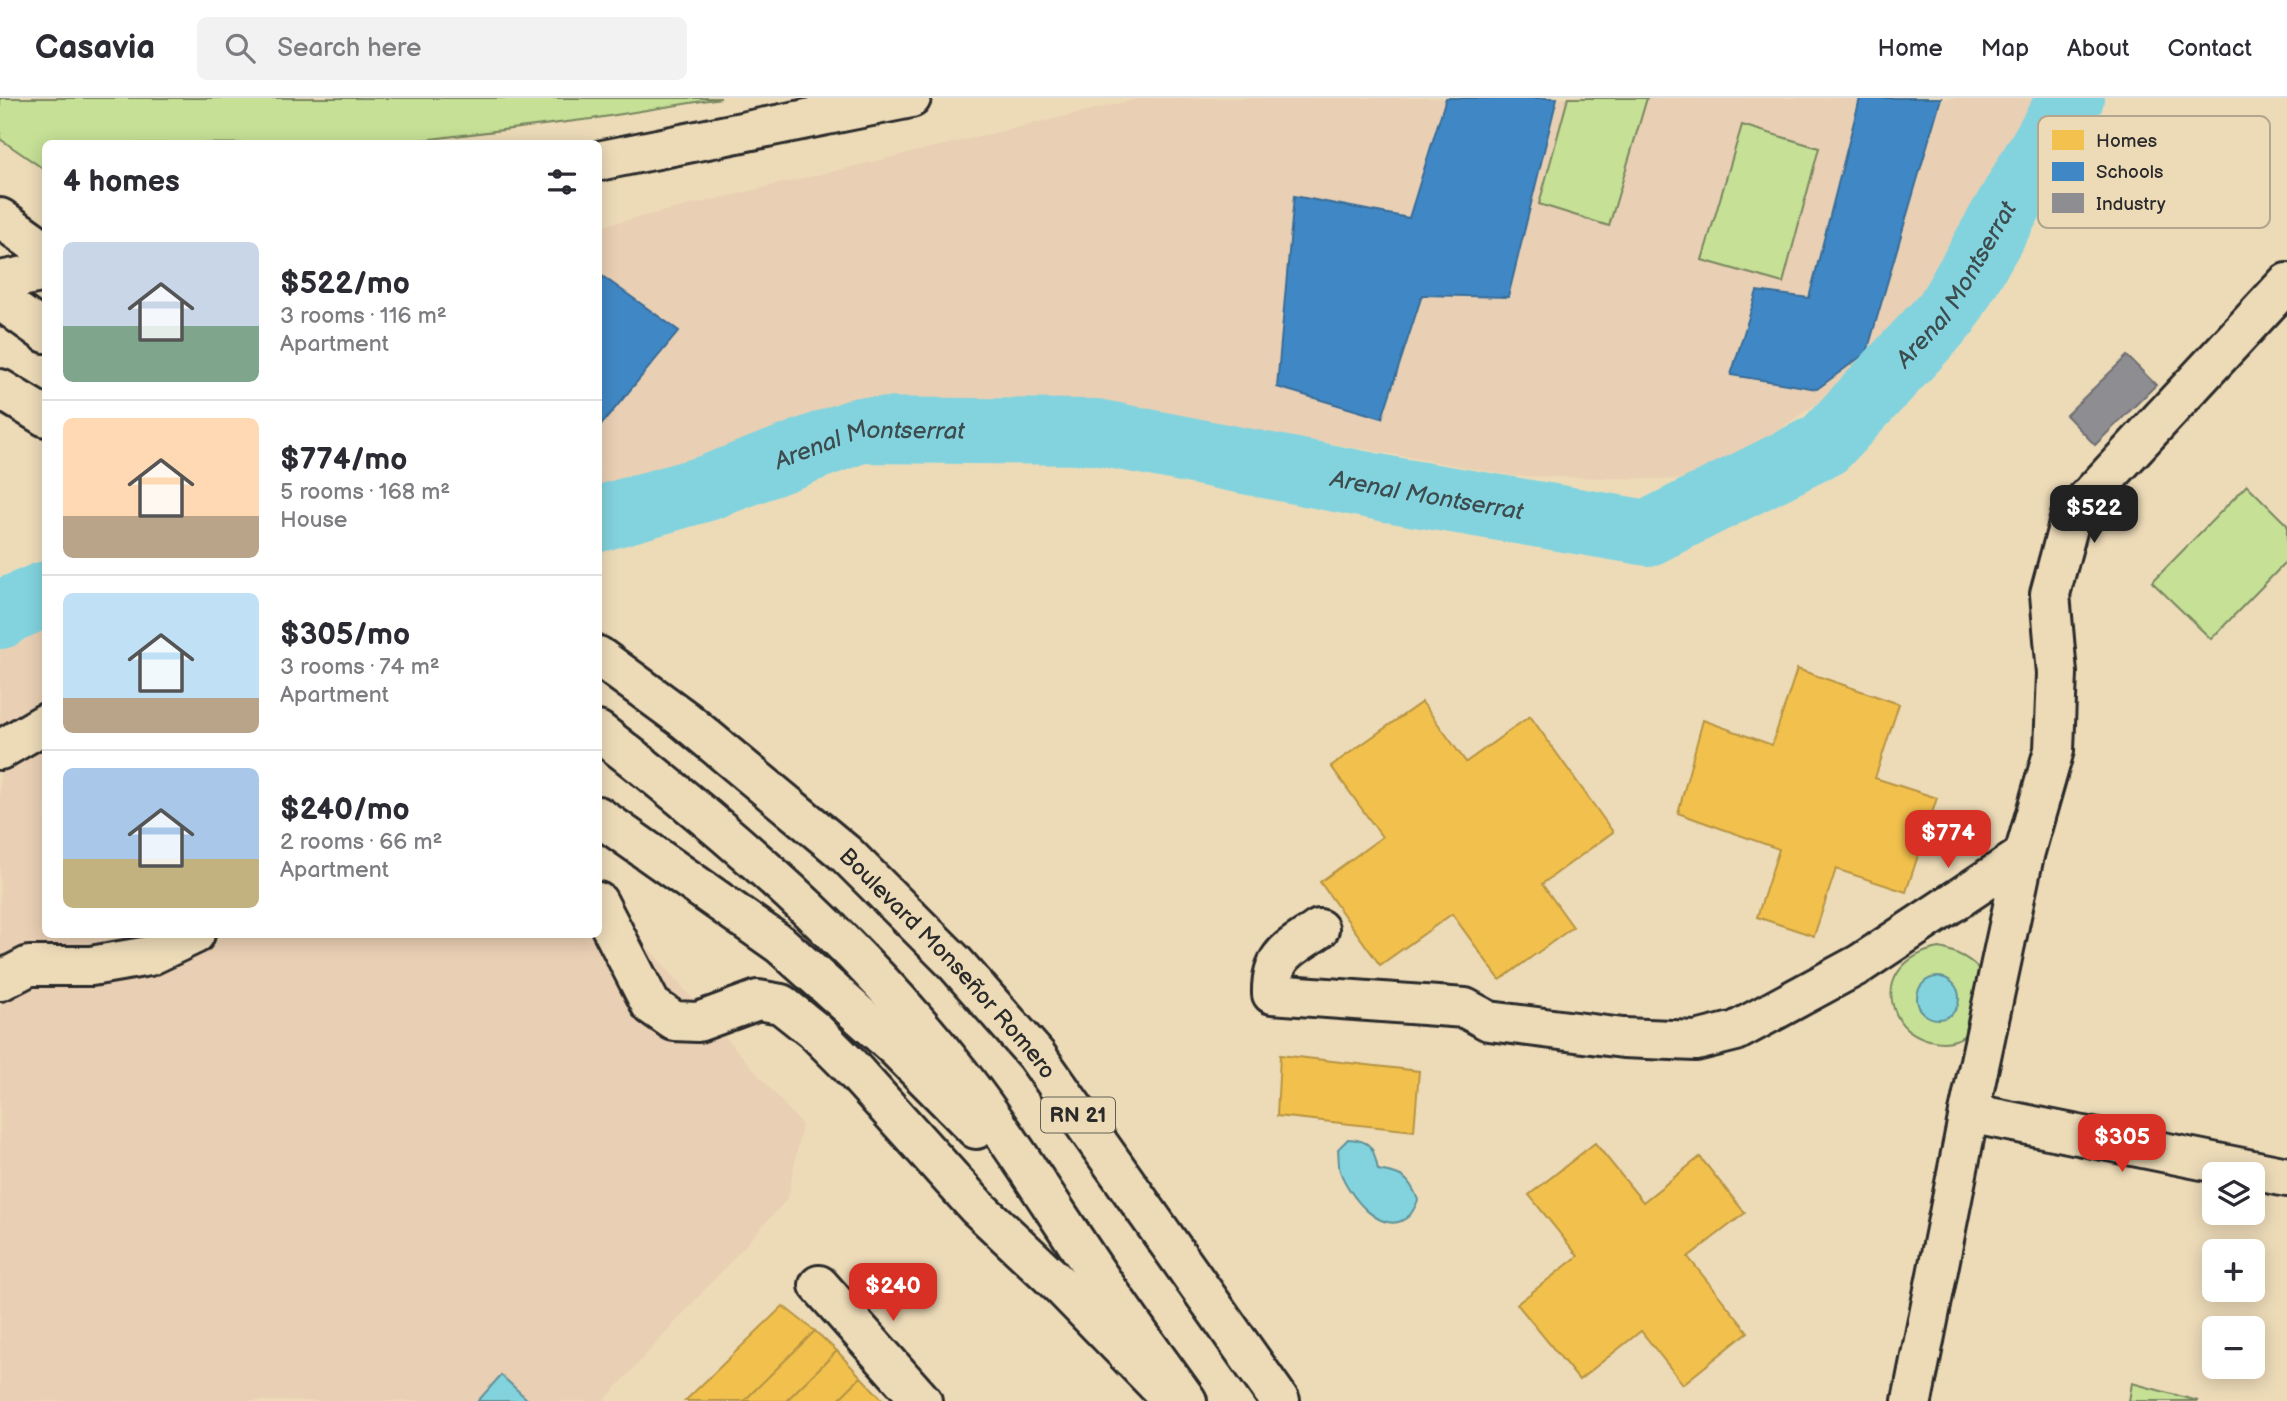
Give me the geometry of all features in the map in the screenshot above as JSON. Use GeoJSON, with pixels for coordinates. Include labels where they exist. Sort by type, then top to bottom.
{"type":"FeatureCollection","features":[{"type":"Feature","properties":{"kind":"main road"},"geometry":{"type":"LineString","coordinates":[[602,160],[911,98]]}},
{"type":"Feature","properties":{"kind":"main road"},"geometry":{"type":"LineString","coordinates":[[0,218],[42,248]]}},
{"type":"Feature","properties":{"kind":"main road"},"geometry":{"type":"LineString","coordinates":[[0,281],[42,273]]}},
{"type":"Feature","properties":{"kind":"main road"},"geometry":{"type":"LineString","coordinates":[[1912,1401],[2024,855],[2053,750],[2057,673],[2050,594],[2071,516],[2287,283]]}},
{"type":"Feature","properties":{"kind":"main road"},"geometry":{"type":"LineString","coordinates":[[0,300],[42,329]]}},
{"type":"Feature","properties":{"kind":"main road"},"geometry":{"type":"LineString","coordinates":[[0,389],[42,415]]}},
{"type":"Feature","properties":{"kind":"main road","name":"Boulevard Monseñor Romero"},"geometry":{"type":"LineString","coordinates":[[602,659],[685,720],[846,854],[955,963],[1036,1055],[1280,1401]]}},
{"type":"Feature","properties":{"kind":"main road"},"geometry":{"type":"LineString","coordinates":[[0,750],[42,725]]}},
{"type":"Feature","properties":{"kind":"main road","name":"RN 21"},"geometry":{"type":"LineString","coordinates":[[602,734],[728,836],[810,910],[886,990],[958,1073],[1000,1127],[1104,1284],[1187,1401]]}},
{"type":"Feature","properties":{"kind":"main road"},"geometry":{"type":"LineString","coordinates":[[602,819],[781,945],[895,1047],[1058,1214]]}},
{"type":"Feature","properties":{"kind":"main road"},"geometry":{"type":"LineString","coordinates":[[1319,929],[1280,956],[1271,977],[1272,994],[1465,1008],[1489,1020],[1623,1038],[1696,1041],[1736,1031],[1860,964],[2024,855]]}},
{"type":"Feature","properties":{"kind":"main road"},"geometry":{"type":"LineString","coordinates":[[602,910],[651,1004],[674,1021],[698,1022],[758,1000],[781,1004],[815,1031],[977,1207],[1061,1286],[1173,1401]]}},
{"type":"Feature","properties":{"kind":"main road"},"geometry":{"type":"LineString","coordinates":[[0,981],[29,966],[91,966],[149,957],[187,938]]}},
{"type":"Feature","properties":{"kind":"main road"},"geometry":{"type":"LineString","coordinates":[[1969,1113],[2287,1177]]}},
{"type":"Feature","properties":{"kind":"main road"},"geometry":{"type":"LineString","coordinates":[[819,1285],[922,1401]]}},
{"type":"Feature","properties":{"kind":"shaded area"},"geometry":{"type":"Polygon","coordinates":[[[1142,98],[2049,98],[1877,362],[1706,480],[1515,476],[1187,418],[854,402],[602,489],[602,226],[1142,98]]]}},
{"type":"Feature","properties":{"kind":"shaded area"},"geometry":{"type":"Polygon","coordinates":[[[42,591],[42,938],[602,938],[602,894],[802,1125],[788,1198],[604,1401],[0,1401],[0,641],[42,591]]]}},
{"type":"Feature","properties":{"kind":"green space"},"geometry":{"type":"Polygon","coordinates":[[[0,98],[721,98],[591,119],[423,140],[42,140],[42,168],[0,139],[0,98]]]}},
{"type":"Feature","properties":{"kind":"green space"},"geometry":{"type":"Polygon","coordinates":[[[1568,98],[1647,98],[1609,226],[1539,204],[1568,98]]]}},
{"type":"Feature","properties":{"kind":"green space"},"geometry":{"type":"Polygon","coordinates":[[[1742,125],[1819,148],[1783,283],[1702,260],[1742,125]]]}},
{"type":"Feature","properties":{"kind":"green space"},"geometry":{"type":"Polygon","coordinates":[[[2247,485],[2287,525],[2287,561],[2211,639],[2152,582],[2247,485]]]}},
{"type":"Feature","properties":{"kind":"green space"},"geometry":{"type":"Polygon","coordinates":[[[1940,948],[1970,961],[1984,980],[1970,1029],[1963,1036],[1945,1042],[1924,1038],[1906,1028],[1900,1021],[1891,995],[1893,983],[1905,964],[1915,956],[1940,948]]]}},
{"type":"Feature","properties":{"kind":"green space"},"geometry":{"type":"Polygon","coordinates":[[[2132,1383],[2198,1401],[2129,1401],[2132,1383]]]}},
{"type":"Feature","properties":{"kind":"water"},"geometry":{"type":"Polygon","coordinates":[[[1938,977],[1953,983],[1959,998],[1953,1013],[1938,1019],[1923,1013],[1917,998],[1923,983],[1938,977]]]}},
{"type":"Feature","properties":{"kind":"water"},"geometry":{"type":"Polygon","coordinates":[[[1348,1139],[1362,1141],[1371,1147],[1378,1170],[1394,1173],[1408,1181],[1418,1200],[1410,1215],[1400,1222],[1389,1222],[1378,1219],[1359,1202],[1339,1169],[1338,1149],[1348,1139]]]}},
{"type":"Feature","properties":{"kind":"water"},"geometry":{"type":"Polygon","coordinates":[[[501,1375],[529,1401],[478,1401],[501,1375]]]}},
{"type":"Feature","properties":{"kind":"building: Homes"},"geometry":{"type":"Polygon","coordinates":[[[1797,669],[1899,704],[1875,778],[1937,798],[1906,892],[1836,869],[1814,936],[1757,917],[1779,849],[1678,813],[1703,720],[1772,745],[1797,669]]]}},
{"type":"Feature","properties":{"kind":"building: Homes"},"geometry":{"type":"Polygon","coordinates":[[[1422,702],[1466,762],[1530,716],[1613,832],[1542,884],[1573,927],[1500,980],[1452,914],[1380,965],[1320,882],[1382,837],[1331,766],[1422,702]]]}},
{"type":"Feature","properties":{"kind":"building: Homes"},"geometry":{"type":"Polygon","coordinates":[[[1280,1055],[1419,1071],[1414,1131],[1277,1116],[1280,1055]]]}},
{"type":"Feature","properties":{"kind":"building: Homes"},"geometry":{"type":"Polygon","coordinates":[[[1595,1143],[1643,1202],[1700,1157],[1745,1213],[1688,1257],[1748,1332],[1683,1384],[1641,1331],[1579,1380],[1517,1304],[1578,1256],[1529,1195],[1595,1143]]]}},
{"type":"Feature","properties":{"kind":"building: Homes"},"geometry":{"type":"Polygon","coordinates":[[[783,1306],[815,1331],[744,1401],[685,1401],[783,1306]]]}},
{"type":"Feature","properties":{"kind":"building: Homes"},"geometry":{"type":"Polygon","coordinates":[[[815,1331],[837,1351],[786,1401],[744,1401],[815,1331]]]}},
{"type":"Feature","properties":{"kind":"building: Homes"},"geometry":{"type":"Polygon","coordinates":[[[837,1351],[861,1377],[837,1401],[786,1401],[837,1351]]]}},
{"type":"Feature","properties":{"kind":"building: Homes"},"geometry":{"type":"Polygon","coordinates":[[[861,1377],[884,1401],[837,1401],[861,1377]]]}},
{"type":"Feature","properties":{"kind":"building: Schools"},"geometry":{"type":"Polygon","coordinates":[[[1446,98],[1557,98],[1508,297],[1422,295],[1382,418],[1277,387],[1294,196],[1409,218],[1446,98]]]}},
{"type":"Feature","properties":{"kind":"building: Schools"},"geometry":{"type":"Polygon","coordinates":[[[1860,98],[1941,98],[1867,352],[1817,389],[1731,375],[1757,291],[1809,298],[1860,98]]]}},
{"type":"Feature","properties":{"kind":"building: Schools"},"geometry":{"type":"Polygon","coordinates":[[[602,276],[679,331],[602,424],[602,276]]]}},
{"type":"Feature","properties":{"kind":"building: Industry"},"geometry":{"type":"Polygon","coordinates":[[[2127,356],[2156,385],[2095,445],[2066,415],[2127,356]]]}},
{"type":"Feature","properties":{"kind":"waterway","name":"Arenal Montserrat"},"geometry":{"type":"LineString","coordinates":[[2061,116],[2071,98]]}},
{"type":"Feature","properties":{"kind":"waterway","name":"Arenal Montserrat"},"geometry":{"type":"LineString","coordinates":[[602,518],[707,488],[860,430],[1096,432],[1393,490],[1648,533],[1825,444],[1947,313],[2038,155]]}},
{"type":"Feature","properties":{"kind":"waterway","name":"Arenal Montserrat"},"geometry":{"type":"LineString","coordinates":[[0,616],[42,596]]}}]}
